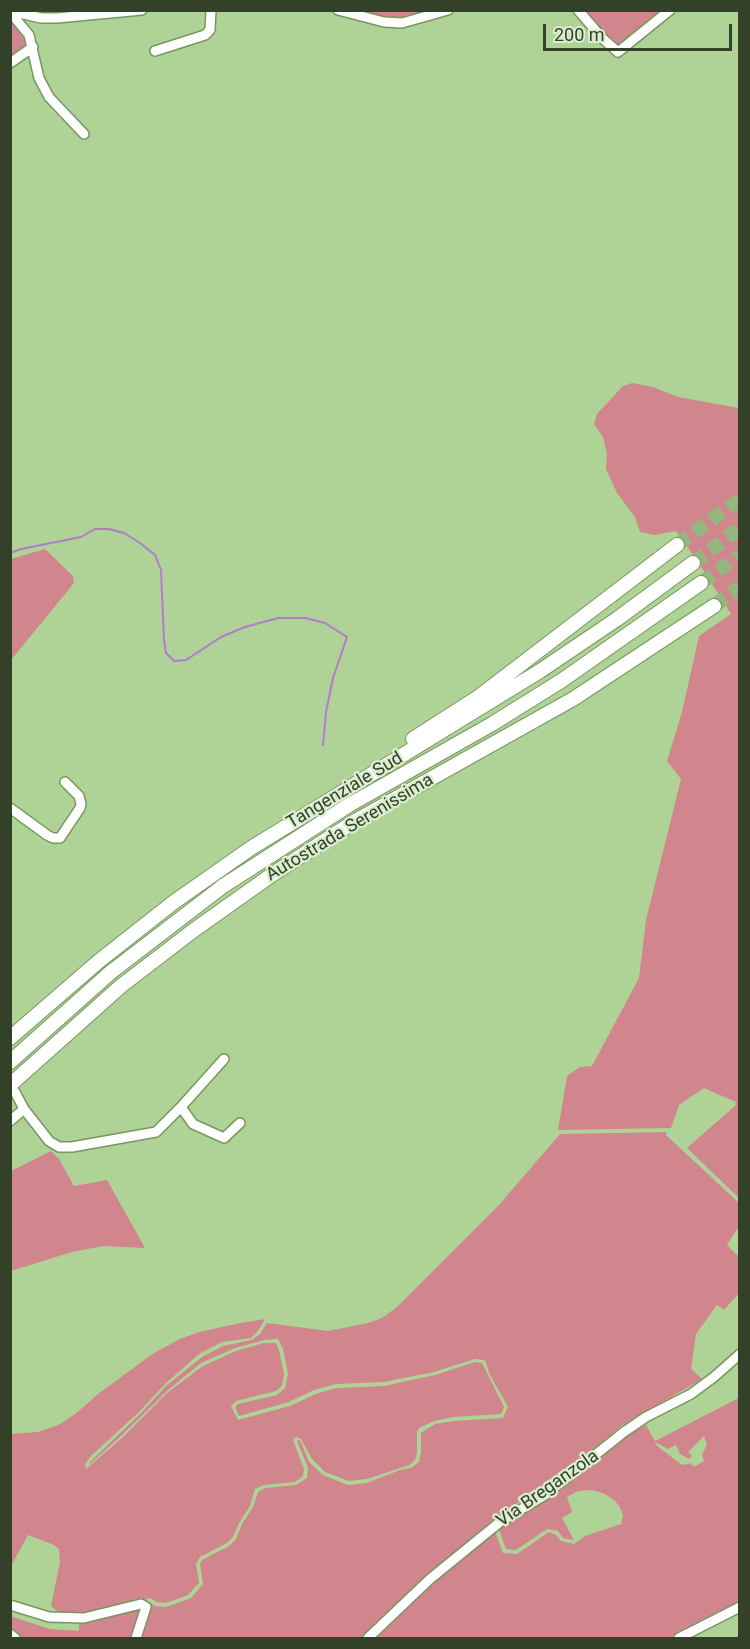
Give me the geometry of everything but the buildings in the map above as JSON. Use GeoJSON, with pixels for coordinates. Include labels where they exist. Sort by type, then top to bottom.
{"type":"FeatureCollection","features":[{"type":"Feature","properties":{"kind":"highway","name":"Tangenziale Sud"},"geometry":{"type":"LineString","coordinates":[[10,1026],[94,954],[169,896],[247,841],[477,698],[677,545]]}},
{"type":"Feature","properties":{"kind":"highway","name":"Tangenziale Sud"},"geometry":{"type":"LineString","coordinates":[[10,1038],[99,961],[251,848],[540,671],[617,619],[693,563]]}},
{"type":"Feature","properties":{"kind":"highway","name":"Autostrada Serenissima"},"geometry":{"type":"LineString","coordinates":[[10,1062],[111,972],[223,886],[349,805],[492,724],[561,681],[700,583]]}},
{"type":"Feature","properties":{"kind":"highway","name":"Autostrada Serenissima"},"geometry":{"type":"LineString","coordinates":[[13,1089],[121,986],[194,930],[265,880],[357,820],[573,699],[714,606]]}},
{"type":"Feature","properties":{"kind":"street"},"geometry":{"type":"LineString","coordinates":[[10,12],[41,18],[57,18],[142,10]]}},
{"type":"Feature","properties":{"kind":"street"},"geometry":{"type":"LineString","coordinates":[[155,51],[205,35],[210,30],[211,10]]}},
{"type":"Feature","properties":{"kind":"street"},"geometry":{"type":"LineString","coordinates":[[338,10],[384,22],[402,23],[448,10]]}},
{"type":"Feature","properties":{"kind":"street"},"geometry":{"type":"LineString","coordinates":[[578,10],[603,39],[618,52],[670,10]]}},
{"type":"Feature","properties":{"kind":"street"},"geometry":{"type":"LineString","coordinates":[[10,12],[29,35],[39,78],[49,97],[84,134]]}},
{"type":"Feature","properties":{"kind":"street"},"geometry":{"type":"LineString","coordinates":[[10,63],[33,47]]}},
{"type":"Feature","properties":{"kind":"street"},"geometry":{"type":"LineString","coordinates":[[10,808],[47,835],[60,838],[81,804],[77,793],[65,782]]}},
{"type":"Feature","properties":{"kind":"street"},"geometry":{"type":"LineString","coordinates":[[13,1089],[24,1109],[49,1142],[58,1147],[72,1147],[156,1132],[224,1059]]}},
{"type":"Feature","properties":{"kind":"street"},"geometry":{"type":"LineString","coordinates":[[181,1107],[193,1124],[224,1138],[240,1123]]}},
{"type":"Feature","properties":{"kind":"street"},"geometry":{"type":"LineString","coordinates":[[10,1121],[24,1109]]}},
{"type":"Feature","properties":{"kind":"street","name":"Via Breganzola"},"geometry":{"type":"LineString","coordinates":[[368,1638],[430,1579],[500,1522],[545,1495],[639,1422],[691,1394],[740,1354]]}},
{"type":"Feature","properties":{"kind":"street"},"geometry":{"type":"LineString","coordinates":[[10,1605],[50,1617],[84,1618],[141,1604],[146,1607],[136,1638]]}},
{"type":"Feature","properties":{"kind":"street"},"geometry":{"type":"LineString","coordinates":[[679,1638],[740,1607]]}},
{"type":"Feature","properties":{"kind":"street"},"geometry":{"type":"LineString","coordinates":[[10,1634],[15,1638]]}},
{"type":"Feature","properties":{"kind":"shaded area"},"geometry":{"type":"Polygon","coordinates":[[[338,11],[448,11],[402,23],[338,11]]]}},
{"type":"Feature","properties":{"kind":"shaded area"},"geometry":{"type":"Polygon","coordinates":[[[581,11],[668,11],[620,46],[615,46],[581,11]]]}},
{"type":"Feature","properties":{"kind":"shaded area"},"geometry":{"type":"Polygon","coordinates":[[[10,12],[33,47],[10,63],[10,12]]]}},
{"type":"Feature","properties":{"kind":"shaded area"},"geometry":{"type":"Polygon","coordinates":[[[632,383],[653,387],[678,397],[739,408],[739,1198],[687,1148],[735,1106],[736,1102],[704,1088],[679,1105],[671,1128],[558,1130],[567,1076],[580,1067],[592,1066],[639,978],[646,920],[681,779],[667,761],[682,712],[699,636],[731,614],[676,531],[655,535],[640,532],[635,517],[617,493],[606,469],[607,454],[603,437],[594,424],[597,414],[623,386],[632,383]]]}},
{"type":"Feature","properties":{"kind":"shaded area"},"geometry":{"type":"Polygon","coordinates":[[[45,549],[73,576],[74,583],[11,660],[11,559],[45,549]]]}},
{"type":"Feature","properties":{"kind":"shaded area"},"geometry":{"type":"Polygon","coordinates":[[[666,1132],[666,1135],[739,1203],[739,1226],[727,1245],[739,1257],[739,1293],[724,1310],[717,1305],[696,1334],[691,1369],[702,1379],[621,1426],[585,1457],[491,1521],[503,1553],[517,1554],[549,1532],[561,1541],[574,1544],[585,1536],[621,1524],[623,1516],[615,1501],[605,1494],[592,1490],[578,1491],[567,1497],[572,1512],[562,1518],[574,1540],[563,1538],[558,1531],[547,1529],[516,1550],[506,1549],[499,1529],[549,1498],[630,1434],[646,1425],[655,1441],[739,1398],[739,1601],[671,1638],[20,1638],[11,1628],[10,1616],[50,1629],[79,1631],[79,1619],[149,1602],[155,1606],[166,1607],[191,1598],[203,1584],[200,1564],[202,1560],[229,1546],[236,1539],[253,1507],[258,1492],[265,1488],[296,1485],[307,1478],[308,1468],[297,1441],[300,1440],[309,1462],[323,1475],[348,1485],[367,1483],[411,1468],[419,1462],[421,1433],[435,1424],[503,1418],[508,1407],[490,1375],[485,1360],[475,1359],[434,1372],[384,1382],[336,1384],[314,1390],[289,1402],[239,1416],[235,1407],[238,1404],[277,1395],[285,1388],[288,1374],[283,1349],[278,1339],[264,1340],[235,1348],[201,1363],[168,1390],[121,1436],[89,1463],[166,1386],[202,1357],[223,1346],[252,1340],[260,1334],[267,1323],[328,1331],[382,1318],[397,1307],[499,1205],[560,1134],[666,1132]],[[704,1436],[688,1452],[692,1456],[689,1459],[680,1454],[676,1445],[668,1449],[655,1442],[682,1465],[691,1463],[694,1467],[704,1461],[702,1455],[707,1445],[704,1436]]]}},
{"type":"Feature","properties":{"kind":"shaded area"},"geometry":{"type":"Polygon","coordinates":[[[51,1151],[59,1159],[74,1186],[107,1180],[145,1248],[103,1246],[72,1252],[11,1271],[11,1171],[51,1151]]]}},
{"type":"Feature","properties":{"kind":"shaded area"},"geometry":{"type":"Polygon","coordinates":[[[265,1319],[251,1338],[222,1342],[199,1354],[92,1455],[85,1464],[86,1469],[122,1438],[168,1392],[203,1366],[236,1351],[264,1343],[276,1343],[279,1350],[284,1374],[282,1386],[276,1391],[236,1401],[231,1406],[238,1420],[290,1406],[336,1388],[384,1386],[435,1375],[475,1362],[482,1363],[504,1407],[501,1414],[453,1417],[434,1421],[419,1428],[415,1460],[409,1465],[367,1479],[349,1481],[325,1472],[312,1459],[301,1439],[296,1437],[293,1440],[304,1469],[303,1476],[295,1482],[264,1485],[255,1489],[250,1506],[233,1537],[227,1543],[200,1557],[196,1564],[199,1583],[188,1595],[166,1603],[150,1598],[83,1615],[60,1614],[51,1606],[60,1562],[59,1549],[28,1535],[11,1566],[11,1434],[38,1432],[58,1425],[154,1353],[180,1339],[199,1332],[265,1319]]]}},
{"type":"Feature","properties":{"kind":"waterway"},"geometry":{"type":"LineString","coordinates":[[10,553],[81,537],[95,529],[109,529],[124,533],[140,543],[155,555],[161,570],[164,640],[166,653],[174,661],[186,660],[221,637],[245,627],[278,618],[305,618],[325,623],[347,637],[333,678],[326,712],[323,745]]}},
{"type":"Feature","properties":{"kind":"tunnel"},"geometry":{"type":"LineString","coordinates":[[677,545],[740,499]]}},
{"type":"Feature","properties":{"kind":"tunnel"},"geometry":{"type":"LineString","coordinates":[[693,563],[740,528]]}},
{"type":"Feature","properties":{"kind":"tunnel"},"geometry":{"type":"LineString","coordinates":[[701,583],[740,555]]}},
{"type":"Feature","properties":{"kind":"tunnel"},"geometry":{"type":"LineString","coordinates":[[714,606],[740,587]]}}]}
